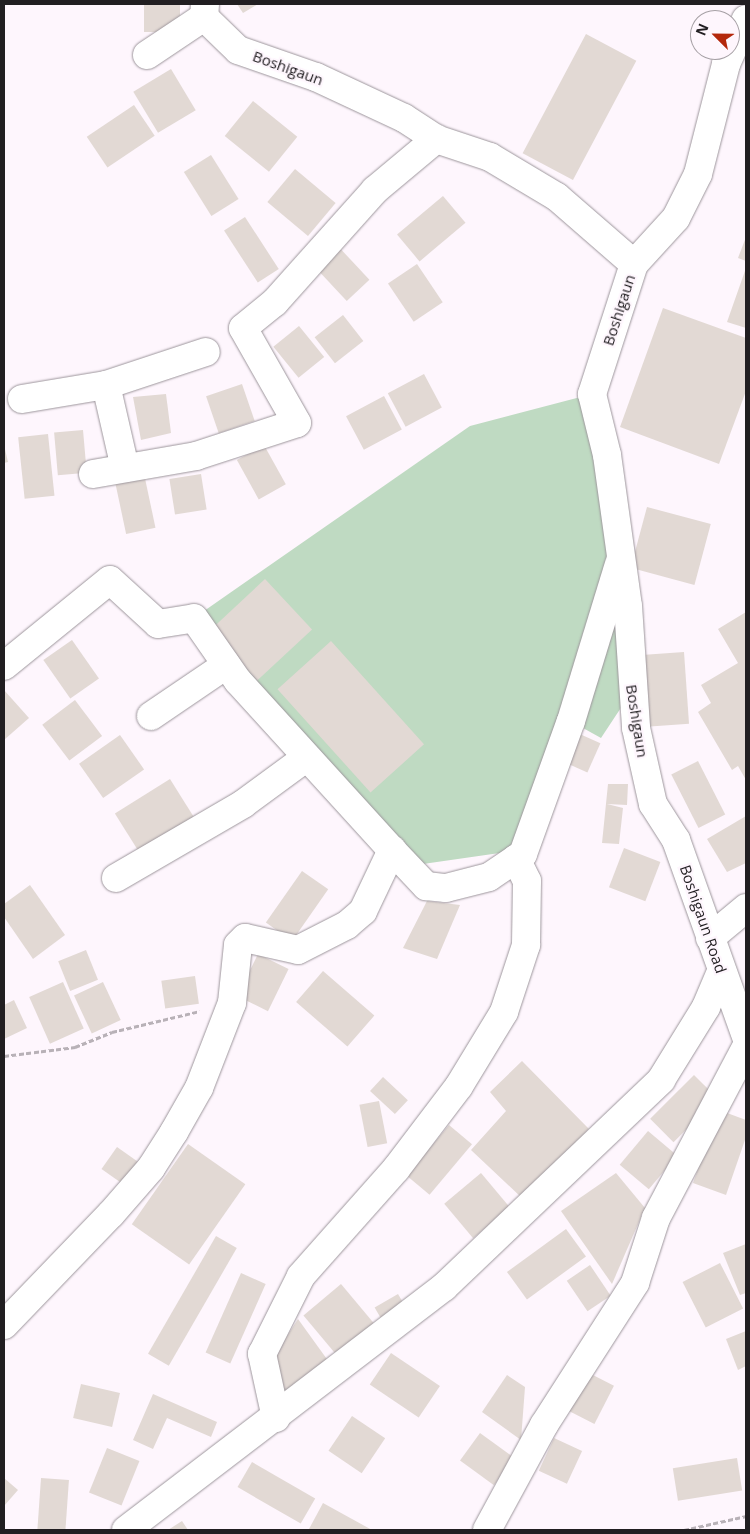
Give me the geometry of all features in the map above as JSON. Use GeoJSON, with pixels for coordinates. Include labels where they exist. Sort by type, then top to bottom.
{"type":"FeatureCollection","features":[{"type":"Feature","properties":{"kind":"street"},"geometry":{"type":"LineString","coordinates":[[148,55],[204,11]]}},
{"type":"Feature","properties":{"kind":"street","name":"Boshigaun"},"geometry":{"type":"LineString","coordinates":[[204,11],[238,50],[325,81],[404,118],[436,139],[490,157],[557,198],[634,264],[592,394],[607,455],[619,564],[628,606],[636,728],[653,804]]}},
{"type":"Feature","properties":{"kind":"street"},"geometry":{"type":"LineString","coordinates":[[634,264],[676,218],[698,174],[726,64],[746,19]]}},
{"type":"Feature","properties":{"kind":"street"},"geometry":{"type":"LineString","coordinates":[[93,474],[196,456],[297,423],[243,328],[275,302],[375,190],[436,139]]}},
{"type":"Feature","properties":{"kind":"street"},"geometry":{"type":"LineString","coordinates":[[22,399],[106,385],[206,352]]}},
{"type":"Feature","properties":{"kind":"street"},"geometry":{"type":"LineString","coordinates":[[106,385],[124,468]]}},
{"type":"Feature","properties":{"kind":"street"},"geometry":{"type":"LineString","coordinates":[[4,666],[110,580],[158,624],[194,618],[226,664],[392,850],[426,886],[446,888],[489,877],[523,854],[570,721],[619,564]]}},
{"type":"Feature","properties":{"kind":"street"},"geometry":{"type":"LineString","coordinates":[[151,716],[226,664]]}},
{"type":"Feature","properties":{"kind":"street"},"geometry":{"type":"LineString","coordinates":[[116,878],[251,799],[307,757]]}},
{"type":"Feature","properties":{"kind":"street","name":"Boshigaun Road"},"geometry":{"type":"LineString","coordinates":[[653,804],[676,840],[721,972],[746,1037]]}},
{"type":"Feature","properties":{"kind":"street"},"geometry":{"type":"LineString","coordinates":[[4,1324],[151,1168],[199,1088],[232,1003],[238,945],[245,938],[298,950],[347,925],[363,911],[392,850]]}},
{"type":"Feature","properties":{"kind":"street"},"geometry":{"type":"LineString","coordinates":[[276,1418],[262,1354],[301,1276],[396,1169],[459,1086],[504,1012],[526,945],[527,881],[516,858]]}},
{"type":"Feature","properties":{"kind":"street"},"geometry":{"type":"LineString","coordinates":[[710,938],[746,908]]}},
{"type":"Feature","properties":{"kind":"street"},"geometry":{"type":"LineString","coordinates":[[126,1530],[276,1418],[444,1287],[661,1080],[706,1007],[721,972]]}},
{"type":"Feature","properties":{"kind":"street"},"geometry":{"type":"LineString","coordinates":[[487,1530],[544,1425],[634,1283],[656,1218],[746,1047]]}},
{"type":"Feature","properties":{"kind":"path"},"geometry":{"type":"LineString","coordinates":[[4,1056],[75,1047],[112,1032],[232,1003]]}},
{"type":"Feature","properties":{"kind":"path"},"geometry":{"type":"LineString","coordinates":[[684,1530],[746,1516]]}},
{"type":"Feature","properties":{"kind":"green space"},"geometry":{"type":"Polygon","coordinates":[[[592,394],[636,685],[601,738],[574,723],[521,850],[409,866],[194,618],[470,426],[592,394]]]}},
{"type":"Feature","properties":{"kind":"building"},"geometry":{"type":"Polygon","coordinates":[[[144,4],[180,4],[180,32],[144,32],[144,4]]]}},
{"type":"Feature","properties":{"kind":"building"},"geometry":{"type":"Polygon","coordinates":[[[237,4],[258,4],[243,13],[237,4]]]}},
{"type":"Feature","properties":{"kind":"building"},"geometry":{"type":"Polygon","coordinates":[[[586,34],[636,61],[573,180],[523,153],[586,34]]]}},
{"type":"Feature","properties":{"kind":"building"},"geometry":{"type":"Polygon","coordinates":[[[171,69],[196,110],[158,133],[133,92],[171,69]]]}},
{"type":"Feature","properties":{"kind":"building"},"geometry":{"type":"Polygon","coordinates":[[[253,101],[297,137],[269,172],[225,136],[253,101]]]}},
{"type":"Feature","properties":{"kind":"building"},"geometry":{"type":"Polygon","coordinates":[[[134,105],[155,136],[107,168],[87,137],[134,105]]]}},
{"type":"Feature","properties":{"kind":"building"},"geometry":{"type":"Polygon","coordinates":[[[211,155],[239,199],[211,216],[184,172],[211,155]]]}},
{"type":"Feature","properties":{"kind":"building"},"geometry":{"type":"Polygon","coordinates":[[[295,169],[336,203],[308,236],[267,202],[295,169]]]}},
{"type":"Feature","properties":{"kind":"building"},"geometry":{"type":"Polygon","coordinates":[[[443,196],[465,223],[420,261],[397,235],[443,196]]]}},
{"type":"Feature","properties":{"kind":"building"},"geometry":{"type":"Polygon","coordinates":[[[245,217],[279,269],[258,283],[224,231],[245,217]]]}},
{"type":"Feature","properties":{"kind":"building"},"geometry":{"type":"Polygon","coordinates":[[[746,237],[746,261],[738,258],[746,237]]]}},
{"type":"Feature","properties":{"kind":"building"},"geometry":{"type":"Polygon","coordinates":[[[336,244],[369,280],[347,301],[313,265],[336,244]]]}},
{"type":"Feature","properties":{"kind":"building"},"geometry":{"type":"Polygon","coordinates":[[[417,264],[443,302],[414,322],[388,284],[417,264]]]}},
{"type":"Feature","properties":{"kind":"building"},"geometry":{"type":"Polygon","coordinates":[[[746,268],[746,328],[727,322],[746,268]]]}},
{"type":"Feature","properties":{"kind":"building"},"geometry":{"type":"Polygon","coordinates":[[[663,308],[746,338],[746,391],[719,464],[620,427],[663,308]]]}},
{"type":"Feature","properties":{"kind":"building"},"geometry":{"type":"Polygon","coordinates":[[[343,315],[363,341],[335,363],[315,337],[343,315]]]}},
{"type":"Feature","properties":{"kind":"building"},"geometry":{"type":"Polygon","coordinates":[[[299,326],[324,357],[299,378],[273,347],[299,326]]]}},
{"type":"Feature","properties":{"kind":"building"},"geometry":{"type":"Polygon","coordinates":[[[424,374],[442,408],[406,427],[388,393],[424,374]]]}},
{"type":"Feature","properties":{"kind":"building"},"geometry":{"type":"Polygon","coordinates":[[[242,384],[255,421],[219,433],[206,396],[242,384]]]}},
{"type":"Feature","properties":{"kind":"building"},"geometry":{"type":"Polygon","coordinates":[[[166,394],[171,433],[141,440],[133,397],[166,394]]]}},
{"type":"Feature","properties":{"kind":"building"},"geometry":{"type":"Polygon","coordinates":[[[384,396],[402,430],[364,450],[346,416],[384,396]]]}},
{"type":"Feature","properties":{"kind":"building"},"geometry":{"type":"Polygon","coordinates":[[[83,430],[87,473],[58,475],[54,433],[83,430]]]}},
{"type":"Feature","properties":{"kind":"building"},"geometry":{"type":"Polygon","coordinates":[[[48,434],[54,496],[25,499],[18,437],[48,434]]]}},
{"type":"Feature","properties":{"kind":"building"},"geometry":{"type":"Polygon","coordinates":[[[4,445],[8,462],[4,463],[4,445]]]}},
{"type":"Feature","properties":{"kind":"building"},"geometry":{"type":"Polygon","coordinates":[[[264,445],[286,484],[259,499],[237,460],[264,445]]]}},
{"type":"Feature","properties":{"kind":"building"},"geometry":{"type":"Polygon","coordinates":[[[143,469],[155,528],[126,534],[114,475],[143,469]]]}},
{"type":"Feature","properties":{"kind":"building"},"geometry":{"type":"Polygon","coordinates":[[[201,474],[207,510],[175,515],[169,479],[201,474]]]}},
{"type":"Feature","properties":{"kind":"building"},"geometry":{"type":"Polygon","coordinates":[[[647,507],[711,524],[694,585],[631,568],[647,507]]]}},
{"type":"Feature","properties":{"kind":"building"},"geometry":{"type":"Polygon","coordinates":[[[265,579],[312,629],[257,681],[210,630],[265,579]]]}},
{"type":"Feature","properties":{"kind":"building"},"geometry":{"type":"Polygon","coordinates":[[[746,612],[746,780],[738,766],[732,770],[698,712],[711,703],[701,685],[738,663],[718,629],[746,612]]]}},
{"type":"Feature","properties":{"kind":"building"},"geometry":{"type":"Polygon","coordinates":[[[72,640],[99,679],[70,699],[43,660],[72,640]]]}},
{"type":"Feature","properties":{"kind":"building"},"geometry":{"type":"Polygon","coordinates":[[[331,641],[424,744],[371,792],[277,689],[331,641]]]}},
{"type":"Feature","properties":{"kind":"building"},"geometry":{"type":"Polygon","coordinates":[[[684,652],[689,724],[643,727],[638,655],[684,652]]]}},
{"type":"Feature","properties":{"kind":"building"},"geometry":{"type":"Polygon","coordinates":[[[4,690],[29,718],[4,740],[4,690]]]}},
{"type":"Feature","properties":{"kind":"building"},"geometry":{"type":"Polygon","coordinates":[[[75,700],[102,736],[69,761],[42,725],[75,700]]]}},
{"type":"Feature","properties":{"kind":"building"},"geometry":{"type":"Polygon","coordinates":[[[573,731],[600,743],[587,772],[560,760],[573,731]]]}},
{"type":"Feature","properties":{"kind":"building"},"geometry":{"type":"Polygon","coordinates":[[[120,735],[144,769],[103,798],[79,764],[120,735]]]}},
{"type":"Feature","properties":{"kind":"building"},"geometry":{"type":"Polygon","coordinates":[[[698,761],[725,814],[699,828],[671,775],[698,761]]]}},
{"type":"Feature","properties":{"kind":"building"},"geometry":{"type":"Polygon","coordinates":[[[170,779],[195,819],[140,853],[115,813],[170,779]]]}},
{"type":"Feature","properties":{"kind":"building"},"geometry":{"type":"Polygon","coordinates":[[[608,784],[628,784],[627,805],[607,804],[623,808],[619,844],[602,843],[608,784]]]}},
{"type":"Feature","properties":{"kind":"building"},"geometry":{"type":"Polygon","coordinates":[[[746,816],[746,863],[727,872],[707,839],[746,816]]]}},
{"type":"Feature","properties":{"kind":"building"},"geometry":{"type":"Polygon","coordinates":[[[624,848],[660,862],[645,901],[609,887],[624,848]]]}},
{"type":"Feature","properties":{"kind":"building"},"geometry":{"type":"Polygon","coordinates":[[[302,871],[328,889],[292,941],[266,923],[302,871]]]}},
{"type":"Feature","properties":{"kind":"building"},"geometry":{"type":"Polygon","coordinates":[[[30,885],[65,935],[33,959],[4,917],[4,904],[30,885]]]}},
{"type":"Feature","properties":{"kind":"building"},"geometry":{"type":"Polygon","coordinates":[[[427,901],[460,905],[437,959],[403,948],[427,901]]]}},
{"type":"Feature","properties":{"kind":"building"},"geometry":{"type":"Polygon","coordinates":[[[86,950],[98,980],[70,991],[58,961],[86,950]]]}},
{"type":"Feature","properties":{"kind":"building"},"geometry":{"type":"Polygon","coordinates":[[[258,954],[289,969],[268,1011],[237,996],[258,954]]]}},
{"type":"Feature","properties":{"kind":"building"},"geometry":{"type":"Polygon","coordinates":[[[323,971],[374,1016],[347,1047],[296,1002],[323,971]]]}},
{"type":"Feature","properties":{"kind":"building"},"geometry":{"type":"Polygon","coordinates":[[[195,976],[199,1004],[165,1008],[161,981],[195,976]]]}},
{"type":"Feature","properties":{"kind":"building"},"geometry":{"type":"Polygon","coordinates":[[[63,982],[84,1029],[50,1044],[29,997],[63,982]]]}},
{"type":"Feature","properties":{"kind":"building"},"geometry":{"type":"Polygon","coordinates":[[[103,982],[121,1020],[92,1034],[74,996],[103,982]]]}},
{"type":"Feature","properties":{"kind":"building"},"geometry":{"type":"Polygon","coordinates":[[[14,1000],[27,1028],[4,1039],[4,1005],[14,1000]]]}},
{"type":"Feature","properties":{"kind":"building"},"geometry":{"type":"Polygon","coordinates":[[[522,1061],[589,1129],[523,1199],[471,1150],[506,1111],[490,1092],[522,1061]]]}},
{"type":"Feature","properties":{"kind":"building"},"geometry":{"type":"Polygon","coordinates":[[[694,1075],[717,1098],[673,1142],[650,1119],[694,1075]]]}},
{"type":"Feature","properties":{"kind":"building"},"geometry":{"type":"Polygon","coordinates":[[[383,1077],[408,1100],[395,1114],[370,1091],[383,1077]]]}},
{"type":"Feature","properties":{"kind":"building"},"geometry":{"type":"Polygon","coordinates":[[[379,1101],[387,1143],[368,1147],[359,1105],[379,1101]]]}},
{"type":"Feature","properties":{"kind":"building"},"geometry":{"type":"Polygon","coordinates":[[[719,1110],[746,1120],[746,1137],[726,1195],[693,1183],[719,1110]]]}},
{"type":"Feature","properties":{"kind":"building"},"geometry":{"type":"Polygon","coordinates":[[[449,1125],[472,1144],[430,1195],[407,1176],[449,1125]]]}},
{"type":"Feature","properties":{"kind":"building"},"geometry":{"type":"Polygon","coordinates":[[[648,1131],[677,1155],[649,1189],[620,1165],[648,1131]]]}},
{"type":"Feature","properties":{"kind":"building"},"geometry":{"type":"Polygon","coordinates":[[[188,1144],[245,1184],[189,1264],[132,1224],[188,1144]]]}},
{"type":"Feature","properties":{"kind":"building"},"geometry":{"type":"Polygon","coordinates":[[[117,1147],[141,1164],[125,1186],[102,1169],[117,1147]]]}},
{"type":"Feature","properties":{"kind":"building"},"geometry":{"type":"Polygon","coordinates":[[[481,1173],[510,1207],[473,1238],[444,1204],[481,1173]]]}},
{"type":"Feature","properties":{"kind":"building"},"geometry":{"type":"Polygon","coordinates":[[[616,1173],[645,1208],[612,1284],[561,1211],[616,1173]]]}},
{"type":"Feature","properties":{"kind":"building"},"geometry":{"type":"Polygon","coordinates":[[[566,1229],[586,1257],[527,1299],[507,1272],[566,1229]]]}},
{"type":"Feature","properties":{"kind":"building"},"geometry":{"type":"Polygon","coordinates":[[[216,1236],[237,1248],[169,1366],[148,1354],[216,1236]]]}},
{"type":"Feature","properties":{"kind":"building"},"geometry":{"type":"Polygon","coordinates":[[[746,1244],[746,1293],[740,1295],[723,1253],[746,1244]]]}},
{"type":"Feature","properties":{"kind":"building"},"geometry":{"type":"Polygon","coordinates":[[[720,1263],[743,1308],[706,1328],[683,1282],[720,1263]]]}},
{"type":"Feature","properties":{"kind":"building"},"geometry":{"type":"Polygon","coordinates":[[[590,1265],[611,1296],[587,1311],[567,1281],[590,1265]]]}},
{"type":"Feature","properties":{"kind":"building"},"geometry":{"type":"Polygon","coordinates":[[[241,1273],[266,1284],[230,1363],[206,1352],[241,1273]]]}},
{"type":"Feature","properties":{"kind":"building"},"geometry":{"type":"Polygon","coordinates":[[[341,1284],[377,1327],[339,1358],[303,1315],[341,1284]]]}},
{"type":"Feature","properties":{"kind":"building"},"geometry":{"type":"Polygon","coordinates":[[[398,1294],[406,1308],[383,1321],[375,1308],[398,1294]]]}},
{"type":"Feature","properties":{"kind":"building"},"geometry":{"type":"Polygon","coordinates":[[[298,1319],[329,1362],[278,1399],[276,1353],[298,1319]]]}},
{"type":"Feature","properties":{"kind":"building"},"geometry":{"type":"Polygon","coordinates":[[[746,1331],[746,1366],[738,1370],[726,1339],[746,1331]]]}},
{"type":"Feature","properties":{"kind":"building"},"geometry":{"type":"Polygon","coordinates":[[[391,1353],[440,1386],[419,1417],[370,1385],[391,1353]]]}},
{"type":"Feature","properties":{"kind":"building"},"geometry":{"type":"Polygon","coordinates":[[[589,1373],[614,1386],[594,1424],[569,1411],[589,1373]]]}},
{"type":"Feature","properties":{"kind":"building"},"geometry":{"type":"Polygon","coordinates":[[[507,1375],[525,1387],[521,1440],[482,1412],[507,1375]]]}},
{"type":"Feature","properties":{"kind":"building"},"geometry":{"type":"Polygon","coordinates":[[[81,1384],[120,1393],[112,1427],[73,1418],[81,1384]]]}},
{"type":"Feature","properties":{"kind":"building"},"geometry":{"type":"Polygon","coordinates":[[[153,1394],[217,1422],[211,1437],[167,1418],[153,1449],[133,1440],[153,1394]]]}},
{"type":"Feature","properties":{"kind":"building"},"geometry":{"type":"Polygon","coordinates":[[[352,1416],[385,1438],[362,1473],[329,1451],[352,1416]]]}},
{"type":"Feature","properties":{"kind":"building"},"geometry":{"type":"Polygon","coordinates":[[[480,1433],[514,1458],[494,1485],[460,1461],[480,1433]]]}},
{"type":"Feature","properties":{"kind":"building"},"geometry":{"type":"Polygon","coordinates":[[[554,1438],[582,1451],[567,1484],[539,1471],[554,1438]]]}},
{"type":"Feature","properties":{"kind":"building"},"geometry":{"type":"Polygon","coordinates":[[[107,1448],[139,1461],[121,1506],[89,1493],[107,1448]]]}},
{"type":"Feature","properties":{"kind":"building"},"geometry":{"type":"Polygon","coordinates":[[[737,1458],[742,1491],[678,1501],[673,1468],[737,1458]]]}},
{"type":"Feature","properties":{"kind":"building"},"geometry":{"type":"Polygon","coordinates":[[[252,1462],[315,1498],[301,1524],[238,1487],[252,1462]]]}},
{"type":"Feature","properties":{"kind":"building"},"geometry":{"type":"Polygon","coordinates":[[[4,1478],[18,1490],[4,1506],[4,1478]]]}},
{"type":"Feature","properties":{"kind":"building"},"geometry":{"type":"Polygon","coordinates":[[[41,1478],[69,1480],[65,1530],[37,1530],[41,1478]]]}},
{"type":"Feature","properties":{"kind":"building"},"geometry":{"type":"Polygon","coordinates":[[[323,1503],[372,1530],[309,1529],[323,1503]]]}},
{"type":"Feature","properties":{"kind":"building"},"geometry":{"type":"Polygon","coordinates":[[[182,1521],[188,1530],[168,1530],[182,1521]]]}}]}
